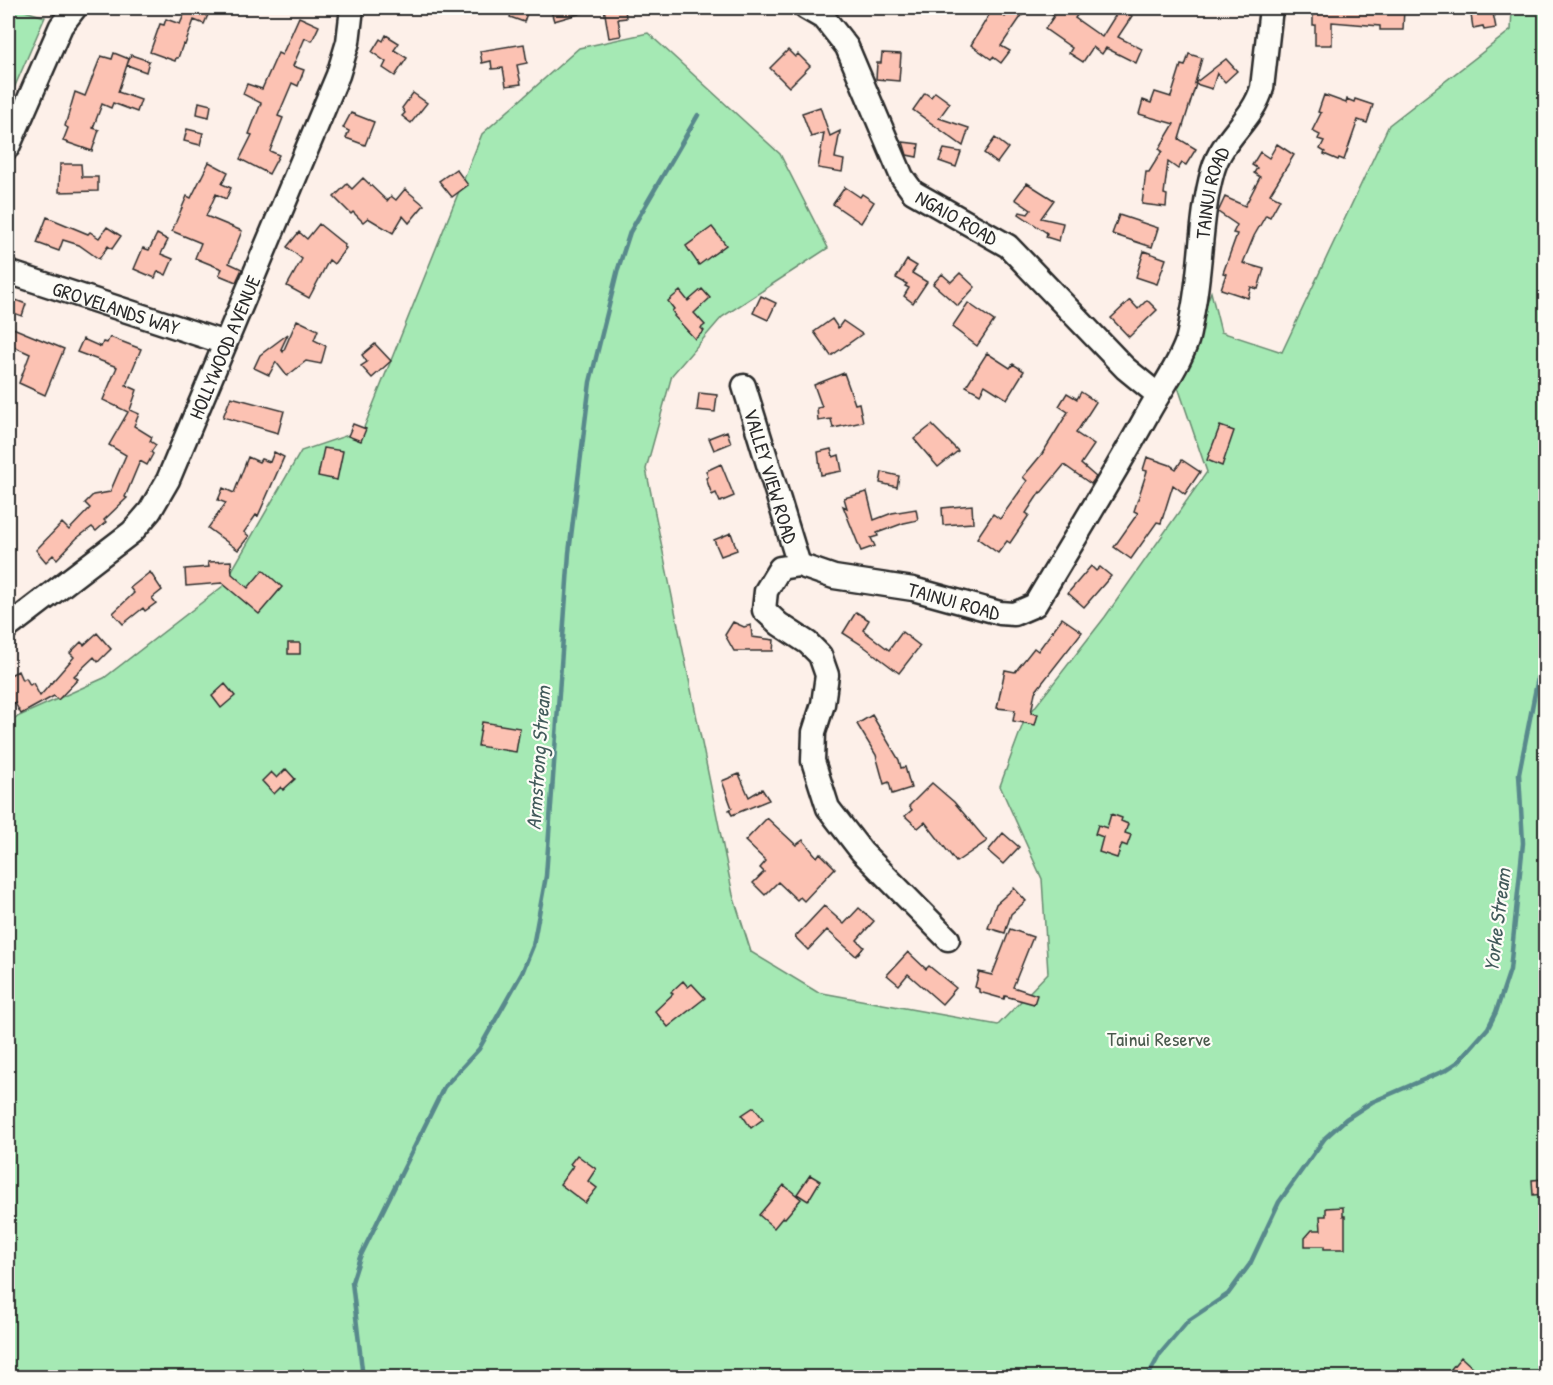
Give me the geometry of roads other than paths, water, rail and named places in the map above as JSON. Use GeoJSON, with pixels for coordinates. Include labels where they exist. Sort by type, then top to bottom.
{"type":"FeatureCollection","features":[{"type":"Feature","properties":{"kind":"street","name":"HOLLYWOOD AVENUE"},"geometry":{"type":"LineString","coordinates":[[8,627],[132,532],[150,511],[168,480],[338,75],[348,42],[352,8]]}},
{"type":"Feature","properties":{"kind":"street","name":"NGAIO ROAD"},"geometry":{"type":"LineString","coordinates":[[806,8],[831,13],[902,177],[913,192],[1008,246],[1125,368],[1158,395]]}},
{"type":"Feature","properties":{"kind":"street","name":"TAINUI ROAD"},"geometry":{"type":"LineString","coordinates":[[799,565],[834,577],[913,589],[1000,613],[1014,614],[1035,605],[1119,465],[1176,366],[1188,340],[1213,170],[1228,141],[1259,100],[1271,8]]}},
{"type":"Feature","properties":{"kind":"street"},"geometry":{"type":"LineString","coordinates":[[8,147],[61,26],[71,9]]}},
{"type":"Feature","properties":{"kind":"street","name":"GROVELANDS WAY"},"geometry":{"type":"LineString","coordinates":[[8,272],[225,343]]}},
{"type":"Feature","properties":{"kind":"street","name":"VALLEY VIEW ROAD"},"geometry":{"type":"LineString","coordinates":[[744,386],[799,565]]}},
{"type":"Feature","properties":{"kind":"street"},"geometry":{"type":"LineString","coordinates":[[799,565],[780,568],[766,591],[764,610],[779,624],[808,643],[820,655],[827,675],[823,704],[814,732],[813,761],[828,807],[862,852],[948,939]]}},
{"type":"Feature","properties":{"kind":"waterway","name":"Armstrong Stream"},"geometry":{"type":"LineString","coordinates":[[363,1378],[352,1282],[360,1257],[444,1087],[479,1049],[522,973],[533,946],[546,876],[569,553],[590,382],[618,269],[630,232],[698,115]]}},
{"type":"Feature","properties":{"kind":"waterway","name":"Yorke Stream"},"geometry":{"type":"LineString","coordinates":[[1147,1378],[1160,1354],[1189,1320],[1228,1294],[1250,1264],[1279,1202],[1325,1138],[1346,1119],[1372,1102],[1446,1070],[1458,1062],[1488,1028],[1496,1012],[1510,970],[1523,843],[1519,774],[1546,637]]}},
{"type":"Feature","properties":{"kind":"park label","name":"Tainui Reserve"},"geometry":{"type":"Point","coordinates":[1159,1038]}}]}
